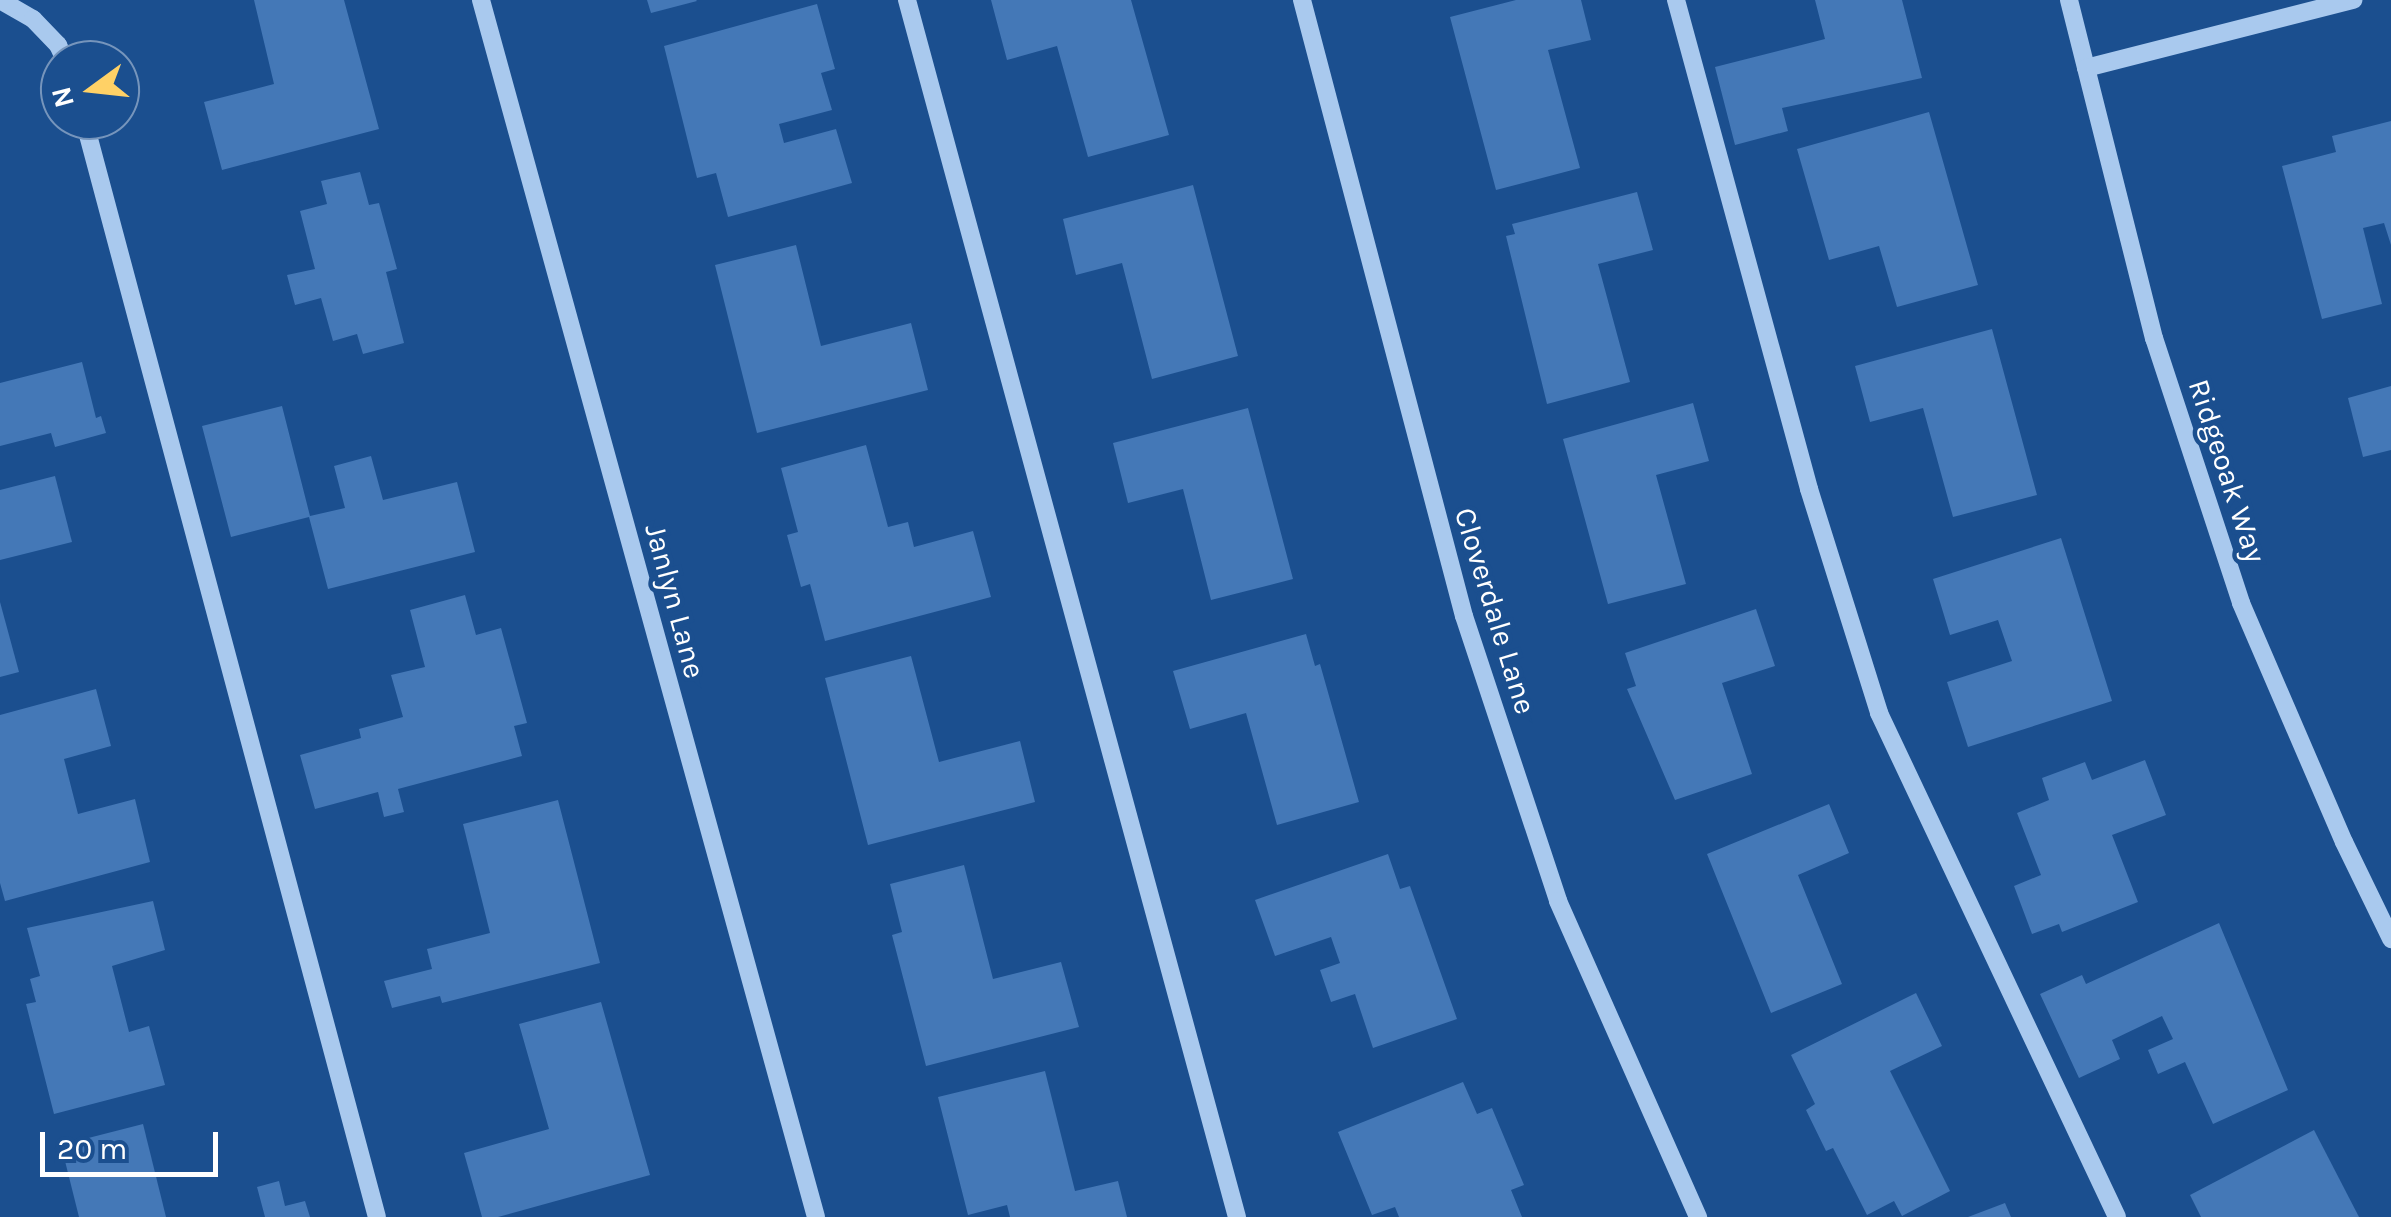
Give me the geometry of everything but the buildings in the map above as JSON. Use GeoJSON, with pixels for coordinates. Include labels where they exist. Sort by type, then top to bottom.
{"type":"FeatureCollection","features":[{"type":"Feature","properties":{"kind":"street"},"geometry":{"type":"LineString","coordinates":[[0,0],[33,19],[53,40]]}},
{"type":"Feature","properties":{"kind":"street","name":"Janlyn Lane"},"geometry":{"type":"LineString","coordinates":[[481,0],[816,1217]]}},
{"type":"Feature","properties":{"kind":"street"},"geometry":{"type":"LineString","coordinates":[[907,0],[1237,1217]]}},
{"type":"Feature","properties":{"kind":"street","name":"Cloverdale Lane"},"geometry":{"type":"LineString","coordinates":[[1302,0],[1464,616],[1558,901],[1698,1217]]}},
{"type":"Feature","properties":{"kind":"street"},"geometry":{"type":"LineString","coordinates":[[1676,0],[1809,489],[1879,713],[2118,1217]]}},
{"type":"Feature","properties":{"kind":"street","name":"Ridgeoak Way"},"geometry":{"type":"LineString","coordinates":[[2069,0],[2154,338],[2241,603],[2344,842],[2391,939]]}},
{"type":"Feature","properties":{"kind":"street"},"geometry":{"type":"LineString","coordinates":[[2086,68],[2353,0]]}},
{"type":"Feature","properties":{"kind":"street"},"geometry":{"type":"LineString","coordinates":[[89,140],[377,1217]]}}]}
